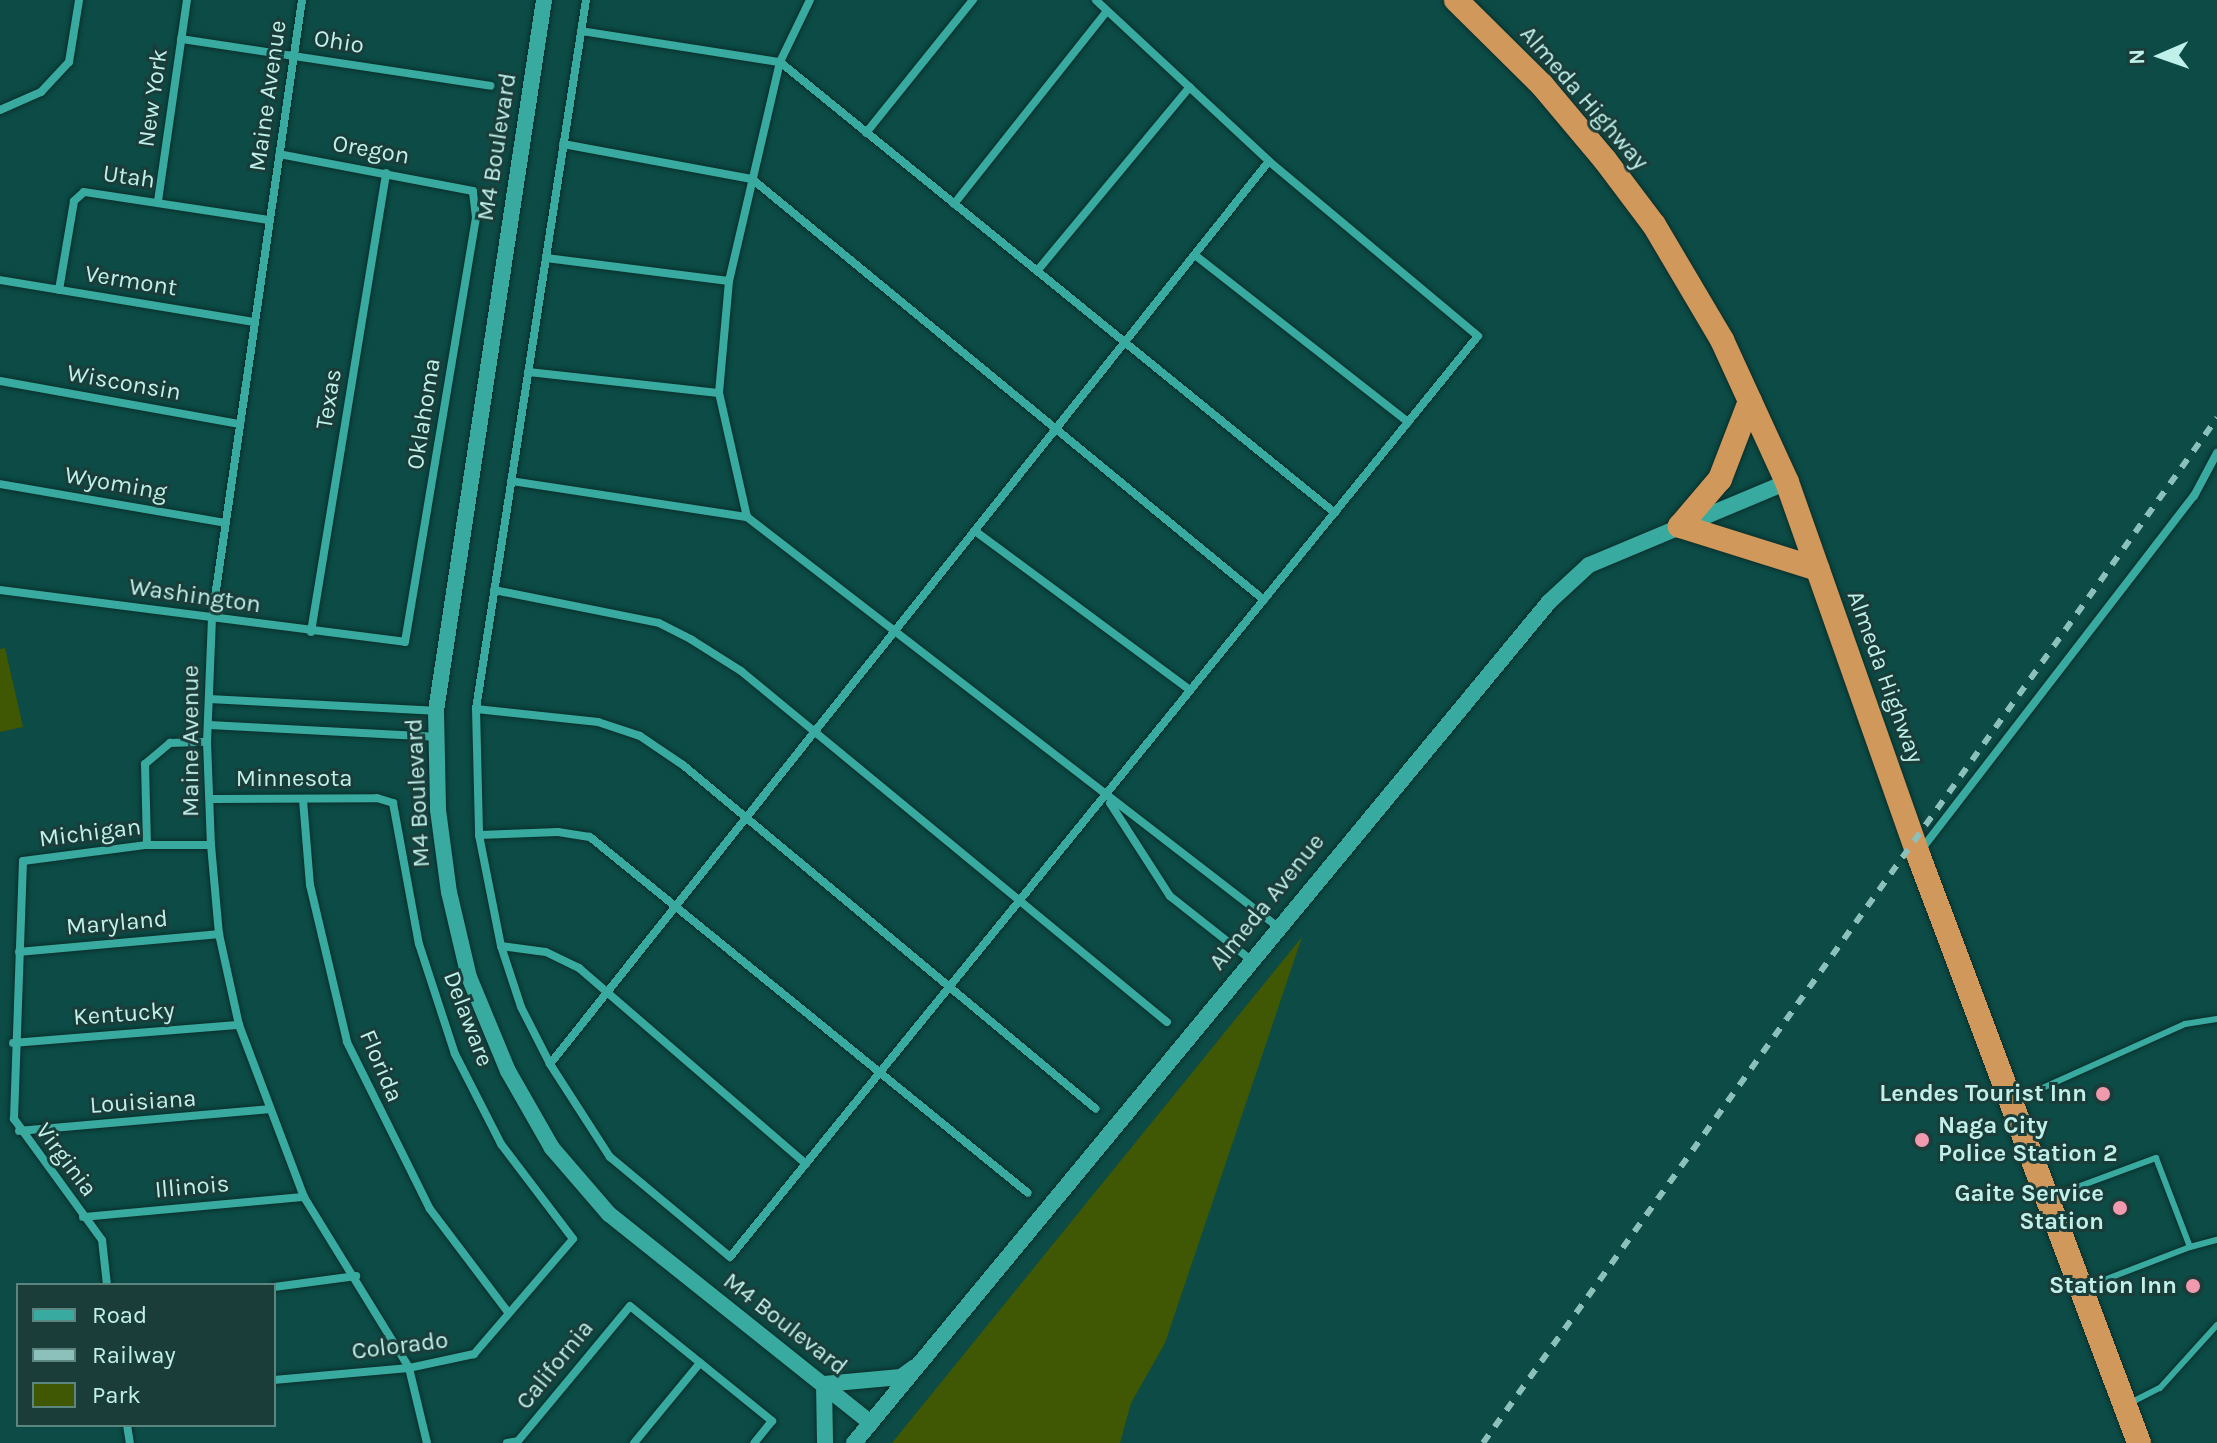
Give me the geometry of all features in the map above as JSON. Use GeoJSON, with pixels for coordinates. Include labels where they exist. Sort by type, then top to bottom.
{"type":"FeatureCollection","features":[{"type":"Feature","properties":{"kind":"highway","name":"Almeda Highway"},"geometry":{"type":"LineString","coordinates":[[1456,0],[1542,85],[1654,225],[1702,304],[1750,401],[1787,482],[1918,854],[2139,1443]]}},
{"type":"Feature","properties":{"kind":"highway"},"geometry":{"type":"LineString","coordinates":[[1750,401],[1720,479],[1680,526],[1817,569]]}},
{"type":"Feature","properties":{"kind":"street"},"geometry":{"type":"LineString","coordinates":[[0,110],[41,92],[69,62],[79,0]]}},
{"type":"Feature","properties":{"kind":"street","name":"New York"},"geometry":{"type":"LineString","coordinates":[[158,201],[187,0]]}},
{"type":"Feature","properties":{"kind":"street","name":"Maine Avenue"},"geometry":{"type":"LineString","coordinates":[[302,0],[212,618],[207,742],[212,799],[211,845],[219,934],[239,1025],[304,1197],[356,1276],[409,1368],[427,1443]]}},
{"type":"Feature","properties":{"kind":"street","name":"M4 Boulevard"},"geometry":{"type":"LineString","coordinates":[[544,0],[436,711],[435,737],[449,892],[469,977],[508,1071],[552,1148],[609,1214],[871,1423]]}},
{"type":"Feature","properties":{"kind":"street"},"geometry":{"type":"LineString","coordinates":[[586,0],[476,709],[479,835],[501,946],[521,1007],[550,1064],[610,1157],[730,1257],[1478,336],[1269,161],[1096,0]]}},
{"type":"Feature","properties":{"kind":"street"},"geometry":{"type":"LineString","coordinates":[[747,517],[719,393],[729,281],[780,62],[810,0]]}},
{"type":"Feature","properties":{"kind":"street"},"geometry":{"type":"LineString","coordinates":[[866,133],[973,0]]}},
{"type":"Feature","properties":{"kind":"street"},"geometry":{"type":"LineString","coordinates":[[954,204],[1106,12]]}},
{"type":"Feature","properties":{"kind":"street"},"geometry":{"type":"LineString","coordinates":[[581,31],[780,62],[1335,513]]}},
{"type":"Feature","properties":{"kind":"street","name":"Ohio"},"geometry":{"type":"LineString","coordinates":[[181,39],[490,86]]}},
{"type":"Feature","properties":{"kind":"street"},"geometry":{"type":"LineString","coordinates":[[1037,271],[1190,87]]}},
{"type":"Feature","properties":{"kind":"street"},"geometry":{"type":"LineString","coordinates":[[563,144],[752,179],[1264,600]]}},
{"type":"Feature","properties":{"kind":"street","name":"Oregon"},"geometry":{"type":"LineString","coordinates":[[279,154],[455,184]]}},
{"type":"Feature","properties":{"kind":"street"},"geometry":{"type":"LineString","coordinates":[[550,1064],[1269,161]]}},
{"type":"Feature","properties":{"kind":"street","name":"Texas"},"geometry":{"type":"LineString","coordinates":[[311,632],[386,173]]}},
{"type":"Feature","properties":{"kind":"street","name":"Oklahoma"},"geometry":{"type":"LineString","coordinates":[[386,641],[405,642],[410,624],[476,217],[473,191],[455,184]]}},
{"type":"Feature","properties":{"kind":"street","name":"Utah"},"geometry":{"type":"LineString","coordinates":[[59,290],[74,201],[84,192],[270,220]]}},
{"type":"Feature","properties":{"kind":"street"},"geometry":{"type":"LineString","coordinates":[[1195,255],[1408,422]]}},
{"type":"Feature","properties":{"kind":"street"},"geometry":{"type":"LineString","coordinates":[[546,258],[729,281]]}},
{"type":"Feature","properties":{"kind":"street","name":"Vermont"},"geometry":{"type":"LineString","coordinates":[[0,280],[255,322]]}},
{"type":"Feature","properties":{"kind":"street"},"geometry":{"type":"LineString","coordinates":[[528,372],[719,393]]}},
{"type":"Feature","properties":{"kind":"street","name":"Wisconsin"},"geometry":{"type":"LineString","coordinates":[[0,381],[240,424]]}},
{"type":"Feature","properties":{"kind":"street"},"geometry":{"type":"LineString","coordinates":[[1918,854],[2194,496],[2217,453]]}},
{"type":"Feature","properties":{"kind":"street"},"geometry":{"type":"LineString","coordinates":[[511,481],[747,517],[1278,927]]}},
{"type":"Feature","properties":{"kind":"street","name":"Almeda Avenue"},"geometry":{"type":"LineString","coordinates":[[854,1443],[930,1357],[1278,927],[1549,602],[1589,565],[1787,482]]}},
{"type":"Feature","properties":{"kind":"street","name":"Wyoming"},"geometry":{"type":"LineString","coordinates":[[0,484],[226,523]]}},
{"type":"Feature","properties":{"kind":"street"},"geometry":{"type":"LineString","coordinates":[[975,531],[1190,690]]}},
{"type":"Feature","properties":{"kind":"street","name":"Washington"},"geometry":{"type":"LineString","coordinates":[[0,590],[386,641]]}},
{"type":"Feature","properties":{"kind":"street"},"geometry":{"type":"LineString","coordinates":[[494,590],[659,623],[741,671],[1167,1022]]}},
{"type":"Feature","properties":{"kind":"street"},"geometry":{"type":"LineString","coordinates":[[209,699],[436,711]]}},
{"type":"Feature","properties":{"kind":"street"},"geometry":{"type":"LineString","coordinates":[[476,709],[598,722],[640,736],[746,818],[1096,1109]]}},
{"type":"Feature","properties":{"kind":"street"},"geometry":{"type":"LineString","coordinates":[[209,725],[435,737]]}},
{"type":"Feature","properties":{"kind":"street"},"geometry":{"type":"LineString","coordinates":[[147,845],[145,764],[170,743],[207,742]]}},
{"type":"Feature","properties":{"kind":"street"},"geometry":{"type":"LineString","coordinates":[[1105,796],[1170,896],[1251,960]]}},
{"type":"Feature","properties":{"kind":"street","name":"Minnesota"},"geometry":{"type":"LineString","coordinates":[[212,799],[377,798]]}},
{"type":"Feature","properties":{"kind":"street","name":"Delaware"},"geometry":{"type":"LineString","coordinates":[[377,798],[393,803],[419,944],[455,1054],[501,1144],[573,1239]]}},
{"type":"Feature","properties":{"kind":"street","name":"Florida"},"geometry":{"type":"LineString","coordinates":[[303,800],[310,885],[347,1042],[430,1209],[508,1312]]}},
{"type":"Feature","properties":{"kind":"street"},"geometry":{"type":"LineString","coordinates":[[479,835],[558,832],[590,837],[678,904],[1028,1193]]}},
{"type":"Feature","properties":{"kind":"street","name":"Michigan"},"geometry":{"type":"LineString","coordinates":[[23,861],[147,845],[211,845]]}},
{"type":"Feature","properties":{"kind":"street","name":"Virginia"},"geometry":{"type":"LineString","coordinates":[[23,861],[13,1043],[14,1119],[19,1131],[102,1240],[107,1283]]}},
{"type":"Feature","properties":{"kind":"street","name":"Maryland"},"geometry":{"type":"LineString","coordinates":[[19,952],[219,934]]}},
{"type":"Feature","properties":{"kind":"street"},"geometry":{"type":"LineString","coordinates":[[501,946],[546,952],[579,968],[806,1164]]}},
{"type":"Feature","properties":{"kind":"street","name":"Kentucky"},"geometry":{"type":"LineString","coordinates":[[13,1043],[239,1025]]}},
{"type":"Feature","properties":{"kind":"street","name":"Louisiana"},"geometry":{"type":"LineString","coordinates":[[19,1131],[270,1109]]}},
{"type":"Feature","properties":{"kind":"street","name":"Illinois"},"geometry":{"type":"LineString","coordinates":[[83,1217],[304,1197]]}},
{"type":"Feature","properties":{"kind":"street","name":"Colorado"},"geometry":{"type":"LineString","coordinates":[[276,1380],[409,1368],[474,1354],[573,1239]]}},
{"type":"Feature","properties":{"kind":"street"},"geometry":{"type":"LineString","coordinates":[[276,1287],[356,1276]]}},
{"type":"Feature","properties":{"kind":"street","name":"California"},"geometry":{"type":"LineString","coordinates":[[507,1443],[518,1441],[630,1306],[700,1363]]}},
{"type":"Feature","properties":{"kind":"street"},"geometry":{"type":"LineString","coordinates":[[825,1443],[824,1384],[901,1377],[930,1357]]}},
{"type":"Feature","properties":{"kind":"street"},"geometry":{"type":"LineString","coordinates":[[634,1443],[700,1363],[772,1421],[754,1443]]}},
{"type":"Feature","properties":{"kind":"lane"},"geometry":{"type":"LineString","coordinates":[[2013,1101],[2185,1024],[2217,1019]]}},
{"type":"Feature","properties":{"kind":"lane"},"geometry":{"type":"LineString","coordinates":[[2049,1197],[2156,1158],[2190,1247]]}},
{"type":"Feature","properties":{"kind":"lane"},"geometry":{"type":"LineString","coordinates":[[2082,1288],[2190,1247],[2217,1240]]}},
{"type":"Feature","properties":{"kind":"lane"},"geometry":{"type":"LineString","coordinates":[[2125,1405],[2160,1388],[2217,1325]]}},
{"type":"Feature","properties":{"kind":"green space"},"geometry":{"type":"Polygon","coordinates":[[[5,648],[23,727],[0,732],[0,649],[5,648]]]}},
{"type":"Feature","properties":{"kind":"green space"},"geometry":{"type":"Polygon","coordinates":[[[1302,937],[1165,1343],[1131,1403],[1120,1443],[892,1443],[1302,937]]]}},
{"type":"Feature","properties":{"kind":"railway"},"geometry":{"type":"LineString","coordinates":[[1483,1443],[2217,418]]}},
{"type":"Feature","properties":{"kind":"place","name":"Lendes Tourist Inn"},"geometry":{"type":"Point","coordinates":[2103,1094]}},
{"type":"Feature","properties":{"kind":"place","name":"Naga City Police Station 2"},"geometry":{"type":"Point","coordinates":[1922,1140]}},
{"type":"Feature","properties":{"kind":"place","name":"Gaite Service Station"},"geometry":{"type":"Point","coordinates":[2120,1208]}},
{"type":"Feature","properties":{"kind":"place","name":"Station Inn"},"geometry":{"type":"Point","coordinates":[2193,1286]}}]}
